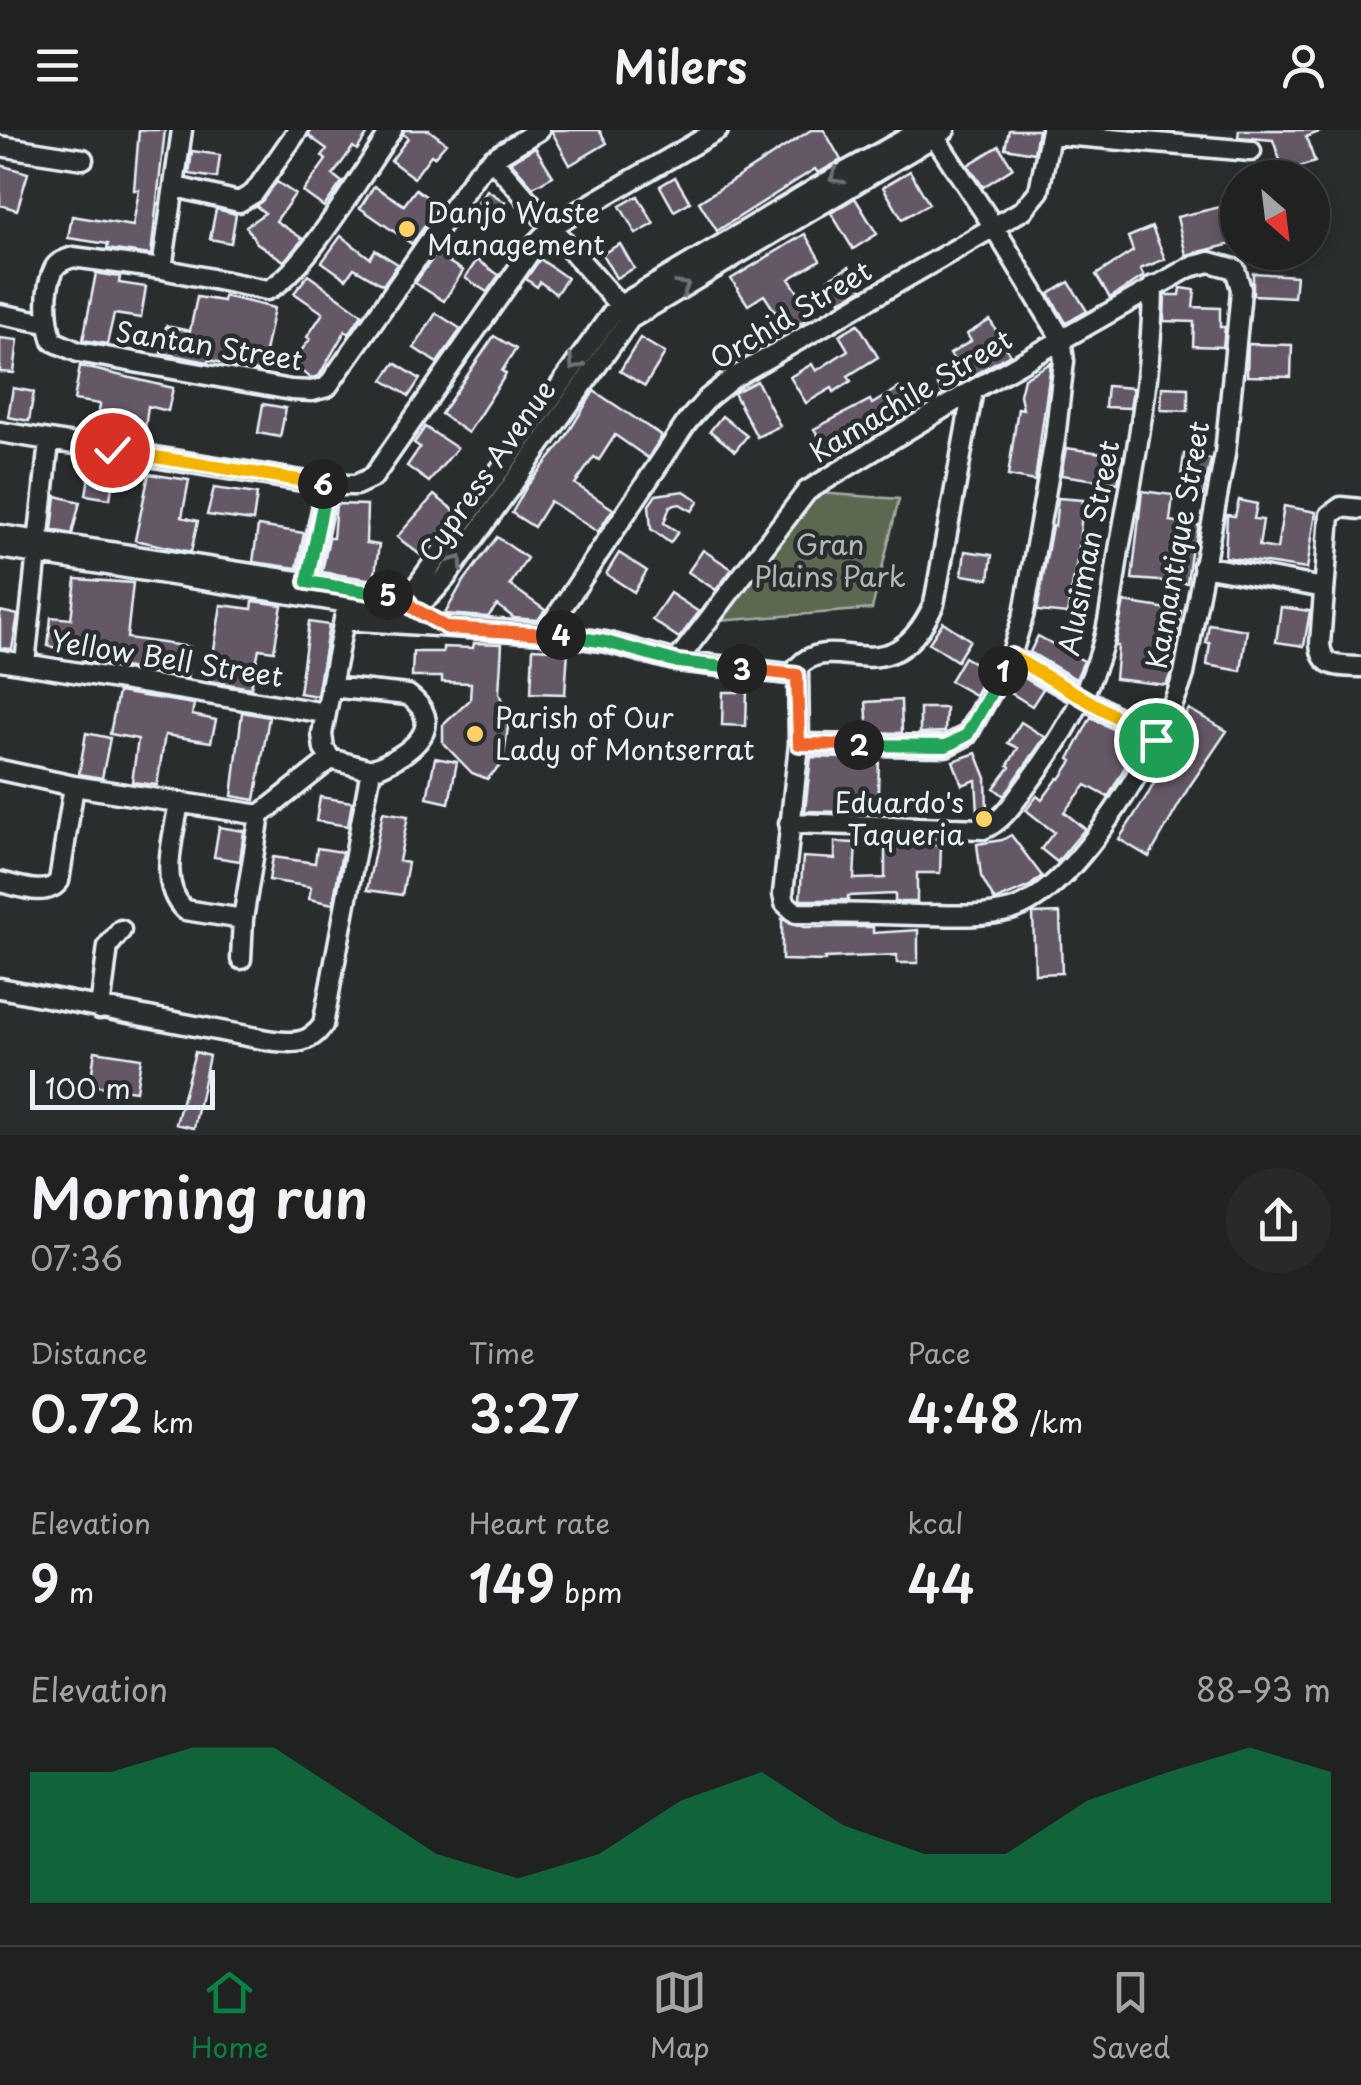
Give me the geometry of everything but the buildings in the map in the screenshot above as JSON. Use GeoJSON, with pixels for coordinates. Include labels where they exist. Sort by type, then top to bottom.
{"type":"FeatureCollection","features":[{"type":"Feature","properties":{"kind":"street"},"geometry":{"type":"LineString","coordinates":[[162,269],[182,130]]}},
{"type":"Feature","properties":{"kind":"street"},"geometry":{"type":"LineString","coordinates":[[176,188],[239,202],[254,193],[298,130]]}},
{"type":"Feature","properties":{"kind":"street"},"geometry":{"type":"LineString","coordinates":[[0,314],[46,322],[53,271],[60,262],[74,256],[267,290],[280,286],[392,130]]}},
{"type":"Feature","properties":{"kind":"street","name":"Santan Street"},"geometry":{"type":"LineString","coordinates":[[46,322],[53,341],[78,352],[292,390],[320,390],[327,387],[476,173],[539,130]]}},
{"type":"Feature","properties":{"kind":"street"},"geometry":{"type":"LineString","coordinates":[[0,432],[327,485],[356,485],[373,477],[537,242],[553,226],[718,130]]}},
{"type":"Feature","properties":{"kind":"street"},"geometry":{"type":"LineString","coordinates":[[799,744],[946,746],[958,742],[967,735],[1011,656],[1024,613],[1064,381],[1061,338],[933,132]]}},
{"type":"Feature","properties":{"kind":"street","name":"Cypress Avenue"},"geometry":{"type":"LineString","coordinates":[[408,602],[422,604],[447,576],[508,476],[625,312],[933,132]]}},
{"type":"Feature","properties":{"kind":"street"},"geometry":{"type":"LineString","coordinates":[[1051,132],[1251,150]]}},
{"type":"Feature","properties":{"kind":"street","name":"Orchid Street"},"geometry":{"type":"LineString","coordinates":[[545,633],[687,422],[708,398],[734,378],[1022,210],[1039,191],[1051,132]]}},
{"type":"Feature","properties":{"kind":"street"},"geometry":{"type":"LineString","coordinates":[[0,146],[83,159]]}},
{"type":"Feature","properties":{"kind":"street"},"geometry":{"type":"LineString","coordinates":[[492,159],[625,312]]}},
{"type":"Feature","properties":{"kind":"street","name":"Kamachile Street"},"geometry":{"type":"LineString","coordinates":[[678,662],[807,491],[1153,286],[1190,267],[1210,262],[1220,265]]}},
{"type":"Feature","properties":{"kind":"street","name":"Kamantique Street"},"geometry":{"type":"LineString","coordinates":[[797,675],[799,744],[783,894],[785,903],[796,913],[974,916],[1013,910],[1031,901],[1070,869],[1105,822],[1156,740],[1175,703],[1184,674],[1224,454],[1234,375],[1241,289],[1235,270]]}},
{"type":"Feature","properties":{"kind":"street","name":"Alusiman Street"},"geometry":{"type":"LineString","coordinates":[[789,823],[982,829],[994,824],[1034,776],[1084,698],[1103,643],[1141,428],[1152,338],[1153,286]]}},
{"type":"Feature","properties":{"kind":"street"},"geometry":{"type":"LineString","coordinates":[[0,535],[36,546],[308,588],[347,603],[448,628],[545,633],[606,642],[678,662],[797,675],[801,662],[814,655],[892,654],[920,629],[934,604],[973,390]]}},
{"type":"Feature","properties":{"kind":"street"},"geometry":{"type":"LineString","coordinates":[[25,664],[49,442]]}},
{"type":"Feature","properties":{"kind":"street"},"geometry":{"type":"LineString","coordinates":[[308,588],[327,485]]}},
{"type":"Feature","properties":{"kind":"street"},"geometry":{"type":"LineString","coordinates":[[1361,509],[1341,508],[1330,516],[1320,644],[1323,661],[1328,664],[1361,667]]}},
{"type":"Feature","properties":{"kind":"street"},"geometry":{"type":"LineString","coordinates":[[0,548],[36,546]]}},
{"type":"Feature","properties":{"kind":"street"},"geometry":{"type":"LineString","coordinates":[[1203,566],[1324,588]]}},
{"type":"Feature","properties":{"kind":"street"},"geometry":{"type":"LineString","coordinates":[[347,603],[374,606],[408,602],[448,628]]}},
{"type":"Feature","properties":{"kind":"street"},"geometry":{"type":"LineString","coordinates":[[330,687],[408,694],[422,711],[423,730],[415,747],[397,760],[371,770],[331,759],[322,742],[325,713],[330,687],[347,603]]}},
{"type":"Feature","properties":{"kind":"street"},"geometry":{"type":"LineString","coordinates":[[1011,656],[1156,740]]}},
{"type":"Feature","properties":{"kind":"street","name":"Yellow Bell Street"},"geometry":{"type":"LineString","coordinates":[[0,660],[325,713]]}},
{"type":"Feature","properties":{"kind":"street"},"geometry":{"type":"LineString","coordinates":[[240,959],[260,815],[331,759]]}},
{"type":"Feature","properties":{"kind":"street"},"geometry":{"type":"LineString","coordinates":[[0,770],[74,786],[260,815]]}},
{"type":"Feature","properties":{"kind":"street"},"geometry":{"type":"LineString","coordinates":[[0,988],[285,1042],[302,1042],[315,1036],[323,1024],[371,770]]}},
{"type":"Feature","properties":{"kind":"street"},"geometry":{"type":"LineString","coordinates":[[0,882],[54,888],[59,881],[74,786]]}},
{"type":"Feature","properties":{"kind":"street"},"geometry":{"type":"LineString","coordinates":[[178,802],[168,880],[171,894],[185,910],[243,919]]}},
{"type":"Feature","properties":{"kind":"street"},"geometry":{"type":"LineString","coordinates":[[100,1009],[108,946],[121,930]]}},
{"type":"Feature","properties":{"kind":"green space","name":"Gran Plains Park"},"geometry":{"type":"Polygon","coordinates":[[[818,493],[899,499],[872,609],[718,621],[818,493]]]}},
{"type":"Feature","properties":{"kind":"place","name":"Danjo Waste Management"},"geometry":{"type":"Point","coordinates":[407,229]}},
{"type":"Feature","properties":{"kind":"place","name":"Parish of Our Lady of Montserrat"},"geometry":{"type":"Point","coordinates":[475,734]}},
{"type":"Feature","properties":{"kind":"place","name":"Eduardo's Taqueria"},"geometry":{"type":"Point","coordinates":[984,819]}},
{"type":"Feature","properties":{"kind":"route"},"geometry":{"type":"LineString","coordinates":[[112,450],[327,485],[307,582],[404,596],[413,608],[448,628],[545,633],[606,642],[678,662],[797,675],[799,744],[946,746],[958,742],[967,735],[1011,656],[1156,740]]}}]}
